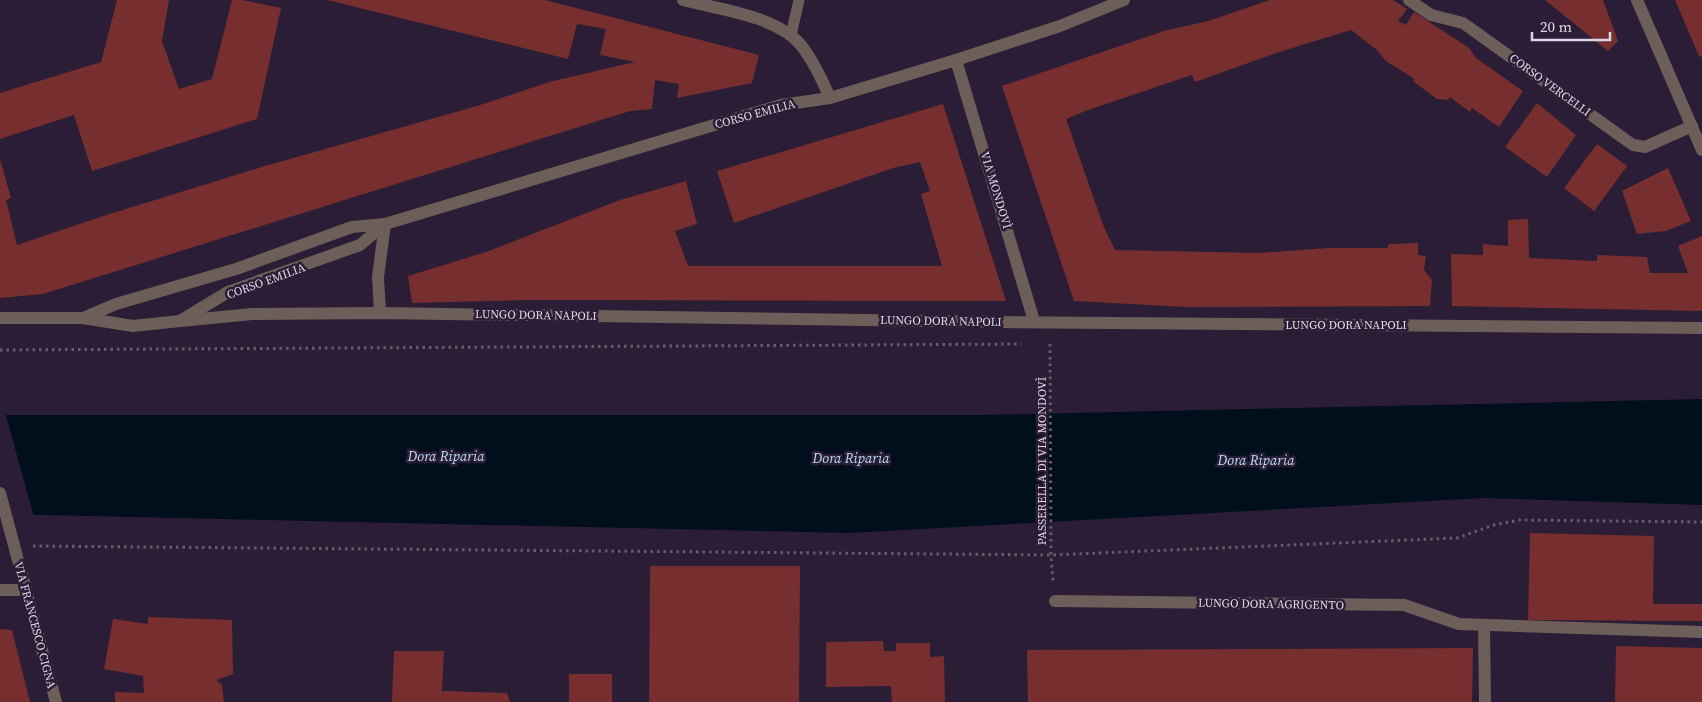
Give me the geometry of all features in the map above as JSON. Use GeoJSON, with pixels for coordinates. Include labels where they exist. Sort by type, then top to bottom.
{"type":"FeatureCollection","features":[{"type":"Feature","properties":{"kind":"street"},"geometry":{"type":"LineString","coordinates":[[683,0],[778,27],[800,45],[830,98]]}},
{"type":"Feature","properties":{"kind":"street","name":"CORSO EMILIA"},"geometry":{"type":"LineString","coordinates":[[83,318],[116,304],[236,269],[352,227],[385,224],[780,104],[830,98],[1060,26],[1124,0]]}},
{"type":"Feature","properties":{"kind":"street","name":"CORSO VERCELLI"},"geometry":{"type":"LineString","coordinates":[[1409,0],[1431,15],[1463,22],[1638,147],[1645,147],[1692,126]]}},
{"type":"Feature","properties":{"kind":"street"},"geometry":{"type":"LineString","coordinates":[[1637,0],[1702,150]]}},
{"type":"Feature","properties":{"kind":"street","name":"VIA MONDOVÌ"},"geometry":{"type":"LineString","coordinates":[[956,60],[1034,321]]}},
{"type":"Feature","properties":{"kind":"street"},"geometry":{"type":"LineString","coordinates":[[380,313],[378,277],[385,224]]}},
{"type":"Feature","properties":{"kind":"street","name":"CORSO EMILIA"},"geometry":{"type":"LineString","coordinates":[[0,318],[83,318],[133,326],[180,321],[228,292],[360,246],[385,224]]}},
{"type":"Feature","properties":{"kind":"street","name":"LUNGO DORA NAPOLI"},"geometry":{"type":"LineString","coordinates":[[180,321],[252,314],[380,313],[1702,328]]}},
{"type":"Feature","properties":{"kind":"street","name":"VIA FRANCESCO CIGNA"},"geometry":{"type":"LineString","coordinates":[[0,493],[56,702]]}},
{"type":"Feature","properties":{"kind":"street"},"geometry":{"type":"LineString","coordinates":[[0,590],[26,590]]}},
{"type":"Feature","properties":{"kind":"street","name":"LUNGO DORA AGRIGENTO"},"geometry":{"type":"LineString","coordinates":[[1055,601],[1404,605],[1459,624],[1702,632]]}},
{"type":"Feature","properties":{"kind":"street"},"geometry":{"type":"LineString","coordinates":[[1484,625],[1485,702]]}},
{"type":"Feature","properties":{"kind":"lane"},"geometry":{"type":"LineString","coordinates":[[790,35],[799,0]]}},
{"type":"Feature","properties":{"kind":"path"},"geometry":{"type":"LineString","coordinates":[[0,350],[1024,344]]}},
{"type":"Feature","properties":{"kind":"path"},"geometry":{"type":"LineString","coordinates":[[1041,344],[1057,344]]}},
{"type":"Feature","properties":{"kind":"path","name":"PASSERELLA DI VIA MONDOVÌ"},"geometry":{"type":"LineString","coordinates":[[1050,344],[1051,555],[1055,601]]}},
{"type":"Feature","properties":{"kind":"path"},"geometry":{"type":"LineString","coordinates":[[14,547],[1051,555],[1457,538],[1494,525],[1520,520],[1702,522]]}},
{"type":"Feature","properties":{"kind":"water","name":"Dora Riparia"},"geometry":{"type":"Polygon","coordinates":[[[1702,399],[1702,505],[1483,498],[849,533],[0,514],[0,415],[980,415],[1702,399]]]}},
{"type":"Feature","properties":{"kind":"pier"},"geometry":{"type":"Polygon","coordinates":[[[0,412],[5,412],[34,517],[0,516],[0,412]]]}},
{"type":"Feature","properties":{"kind":"building"},"geometry":{"type":"Polygon","coordinates":[[[117,0],[169,0],[162,41],[179,89],[212,79],[232,0],[242,0],[281,8],[257,119],[92,171],[74,115],[0,139],[0,93],[101,62],[117,0]]]}},
{"type":"Feature","properties":{"kind":"building"},"geometry":{"type":"Polygon","coordinates":[[[327,0],[545,0],[759,55],[752,83],[677,98],[679,84],[655,80],[652,109],[630,111],[43,294],[0,298],[0,159],[11,198],[6,200],[17,245],[265,166],[477,106],[549,82],[635,62],[600,55],[606,29],[577,24],[568,59],[327,0]]]}},
{"type":"Feature","properties":{"kind":"building"},"geometry":{"type":"Polygon","coordinates":[[[1270,0],[1393,0],[1407,9],[1398,21],[1406,25],[1414,12],[1469,48],[1476,58],[1523,91],[1499,127],[1472,108],[1470,112],[1450,97],[1448,100],[1437,99],[1414,82],[1413,78],[1386,61],[1377,50],[1351,30],[1276,53],[1195,82],[1192,75],[1088,110],[1066,119],[1103,225],[1115,250],[1259,253],[1328,248],[1387,248],[1389,244],[1418,243],[1418,255],[1426,256],[1424,270],[1432,280],[1430,306],[1187,307],[1074,301],[1002,86],[1164,31],[1208,21],[1270,0]]]}},
{"type":"Feature","properties":{"kind":"building"},"geometry":{"type":"Polygon","coordinates":[[[1545,0],[1603,0],[1618,41],[1608,51],[1545,0]]]}},
{"type":"Feature","properties":{"kind":"building"},"geometry":{"type":"Polygon","coordinates":[[[1675,0],[1702,0],[1702,57],[1699,56],[1675,0]]]}},
{"type":"Feature","properties":{"kind":"building"},"geometry":{"type":"Polygon","coordinates":[[[1537,103],[1576,135],[1547,177],[1505,147],[1537,103]]]}},
{"type":"Feature","properties":{"kind":"building"},"geometry":{"type":"Polygon","coordinates":[[[943,104],[1006,301],[529,300],[412,303],[408,276],[486,252],[620,200],[686,181],[697,224],[675,231],[688,266],[942,266],[921,194],[930,191],[920,162],[893,168],[734,223],[717,171],[943,104]]]}},
{"type":"Feature","properties":{"kind":"building"},"geometry":{"type":"Polygon","coordinates":[[[1597,144],[1627,166],[1594,211],[1564,188],[1597,144]]]}},
{"type":"Feature","properties":{"kind":"building"},"geometry":{"type":"Polygon","coordinates":[[[1668,168],[1691,221],[1666,231],[1637,234],[1622,191],[1668,168]]]}},
{"type":"Feature","properties":{"kind":"building"},"geometry":{"type":"Polygon","coordinates":[[[1528,219],[1529,258],[1597,261],[1597,255],[1647,257],[1650,273],[1688,273],[1678,246],[1702,236],[1702,311],[1452,306],[1451,254],[1483,255],[1483,244],[1508,246],[1508,220],[1528,219]]]}},
{"type":"Feature","properties":{"kind":"building"},"geometry":{"type":"Polygon","coordinates":[[[1530,533],[1654,536],[1653,604],[1702,604],[1702,621],[1528,620],[1530,533]]]}},
{"type":"Feature","properties":{"kind":"building"},"geometry":{"type":"Polygon","coordinates":[[[650,566],[800,566],[799,702],[649,702],[650,566]]]}},
{"type":"Feature","properties":{"kind":"building"},"geometry":{"type":"Polygon","coordinates":[[[148,617],[232,620],[233,674],[216,680],[222,685],[224,702],[115,702],[115,692],[144,693],[143,676],[104,669],[113,619],[148,624],[148,617]]]}},
{"type":"Feature","properties":{"kind":"building"},"geometry":{"type":"Polygon","coordinates":[[[0,629],[12,630],[30,702],[0,702],[0,629]]]}},
{"type":"Feature","properties":{"kind":"building"},"geometry":{"type":"Polygon","coordinates":[[[883,641],[884,651],[896,651],[896,643],[930,643],[930,657],[944,656],[945,702],[892,702],[891,686],[826,687],[826,642],[883,641]]]}},
{"type":"Feature","properties":{"kind":"building"},"geometry":{"type":"Polygon","coordinates":[[[1616,646],[1702,648],[1702,702],[1615,702],[1616,646]]]}},
{"type":"Feature","properties":{"kind":"building"},"geometry":{"type":"Polygon","coordinates":[[[1473,648],[1472,702],[1028,702],[1027,650],[1473,648]]]}},
{"type":"Feature","properties":{"kind":"building"},"geometry":{"type":"Polygon","coordinates":[[[394,651],[444,651],[442,691],[507,693],[510,702],[392,702],[394,651]]]}},
{"type":"Feature","properties":{"kind":"building"},"geometry":{"type":"Polygon","coordinates":[[[569,674],[612,674],[612,702],[569,702],[569,674]]]}}]}
